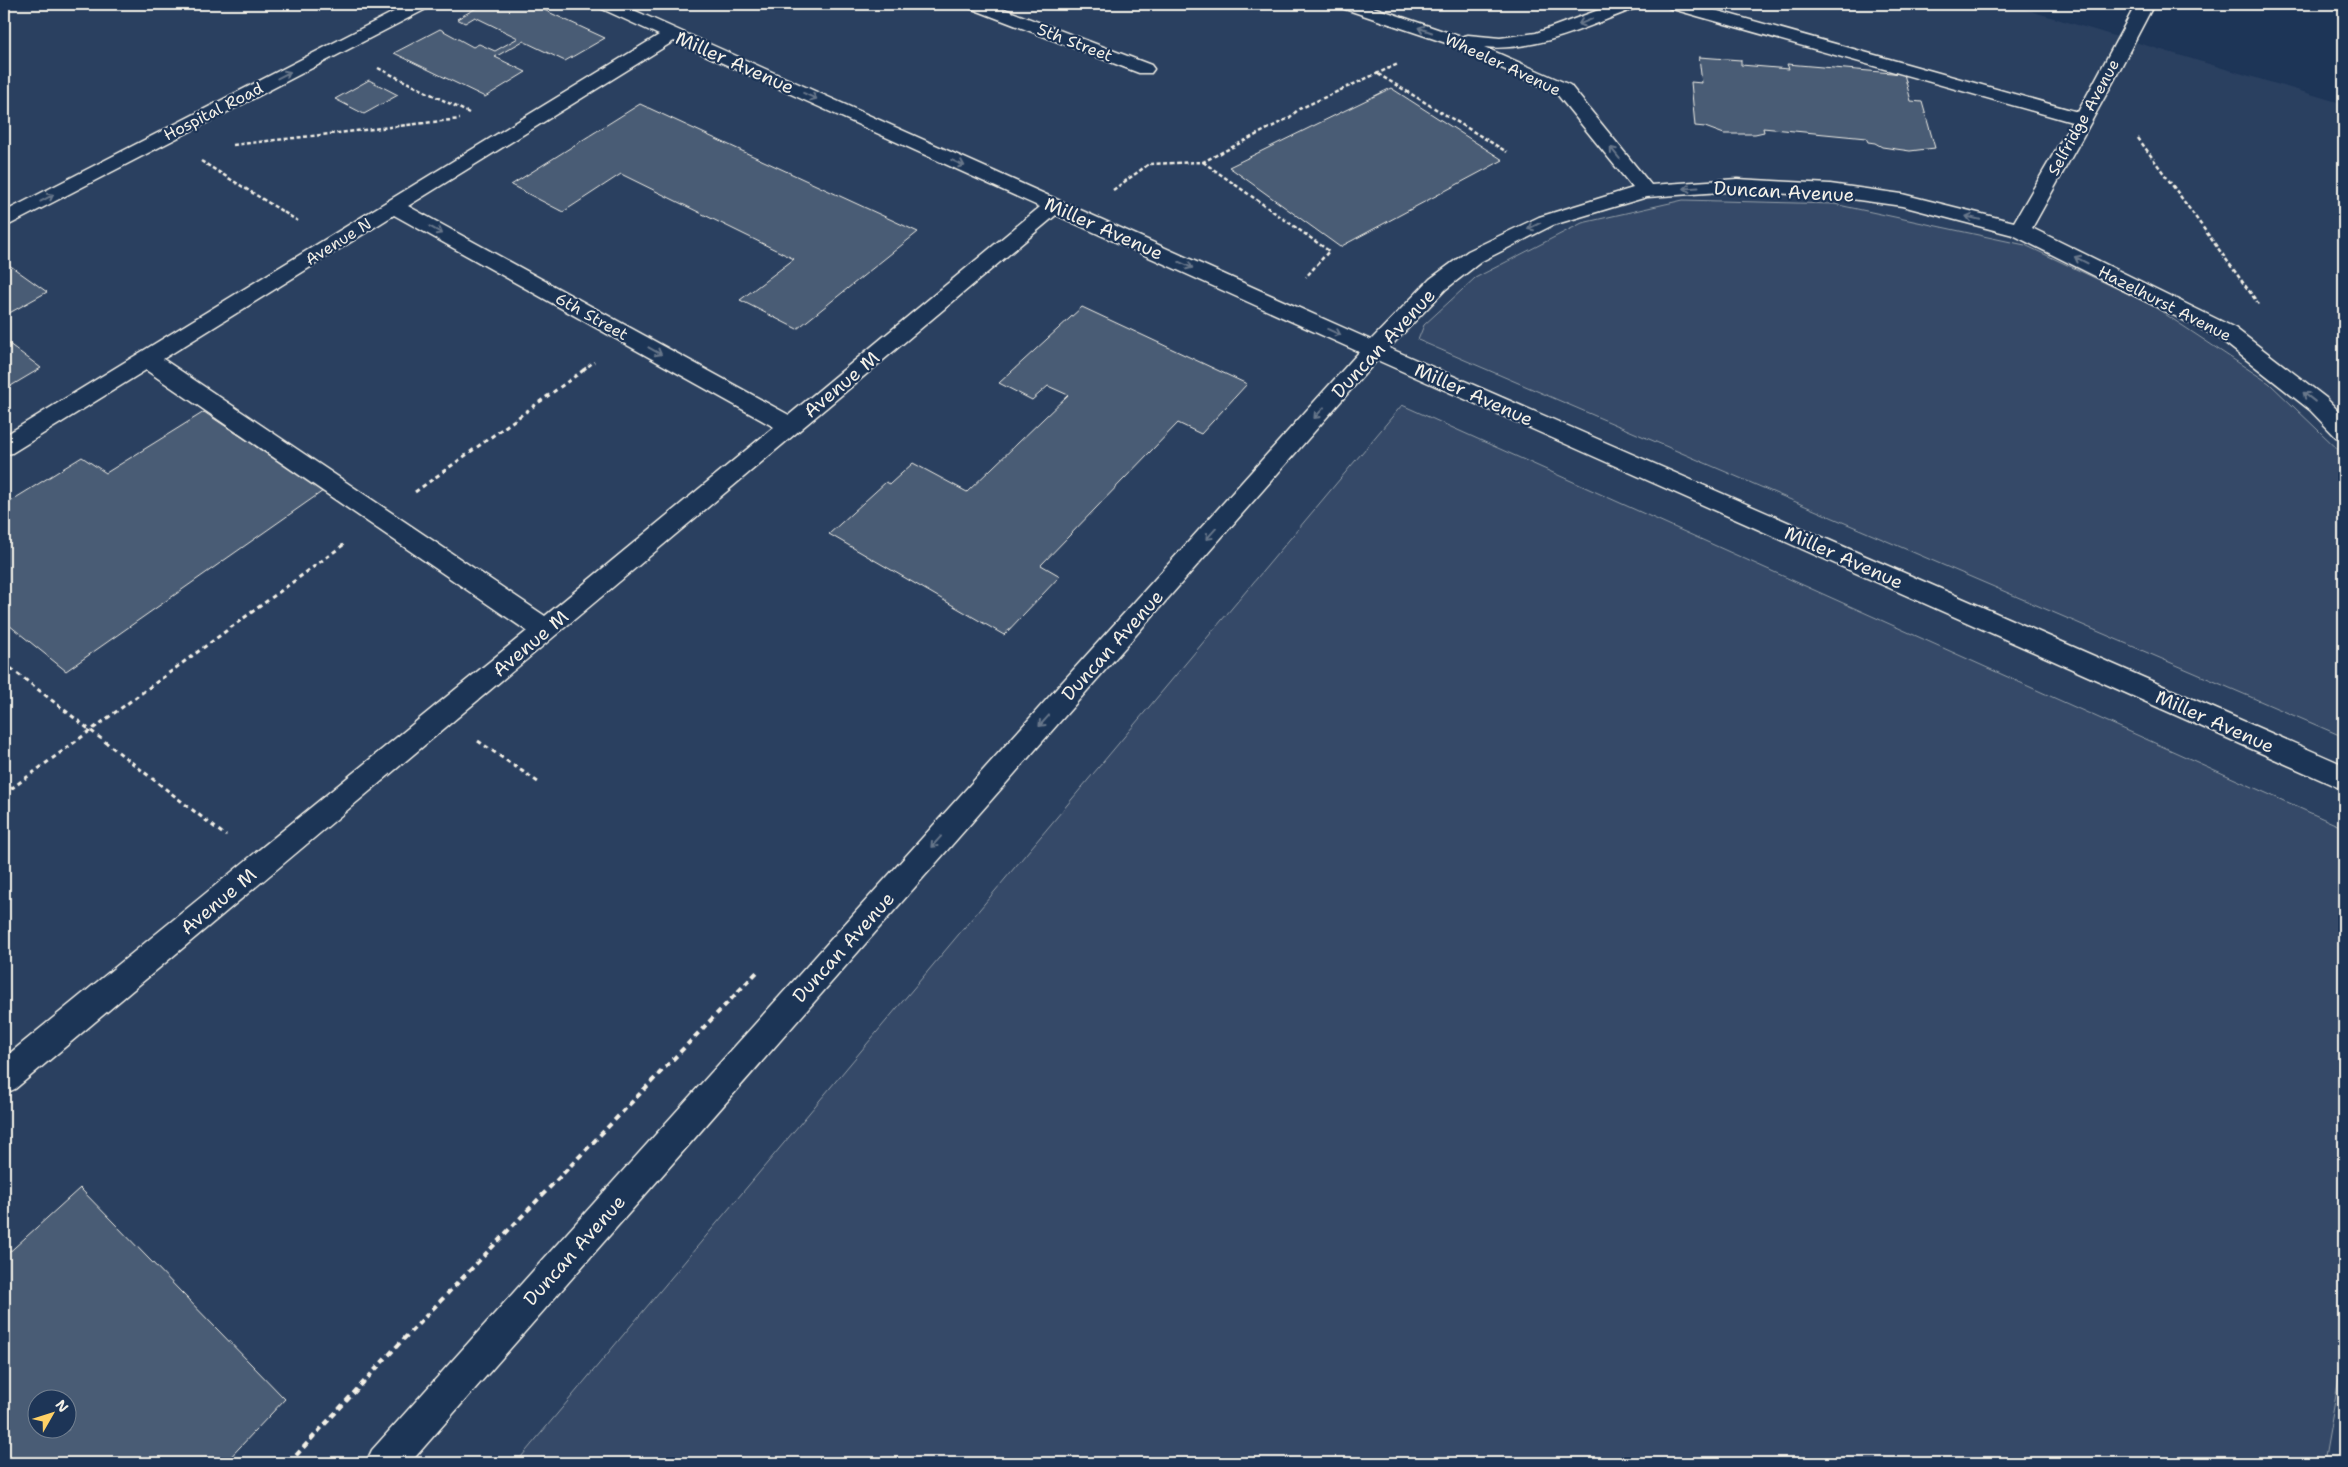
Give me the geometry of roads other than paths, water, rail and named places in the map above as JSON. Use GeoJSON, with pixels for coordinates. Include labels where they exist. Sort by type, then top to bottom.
{"type":"FeatureCollection","features":[{"type":"Feature","properties":{"kind":"street","name":"Hospital Road"},"geometry":{"type":"LineString","coordinates":[[4,220],[422,4]]}},
{"type":"Feature","properties":{"kind":"street","name":"Miller Avenue"},"geometry":{"type":"LineString","coordinates":[[606,4],[1374,350],[2344,778]]}},
{"type":"Feature","properties":{"kind":"street","name":"5th Street"},"geometry":{"type":"LineString","coordinates":[[976,4],[1145,69]]}},
{"type":"Feature","properties":{"kind":"street","name":"Wheeler Avenue"},"geometry":{"type":"LineString","coordinates":[[1348,4],[1452,39],[1563,89],[1646,191]]}},
{"type":"Feature","properties":{"kind":"street"},"geometry":{"type":"LineString","coordinates":[[1452,39],[1500,43],[1528,41],[1575,26],[1630,4]]}},
{"type":"Feature","properties":{"kind":"street"},"geometry":{"type":"LineString","coordinates":[[1675,4],[2083,119]]}},
{"type":"Feature","properties":{"kind":"street","name":"Selfridge Avenue"},"geometry":{"type":"LineString","coordinates":[[2020,230],[2145,4]]}},
{"type":"Feature","properties":{"kind":"street","name":"Avenue N"},"geometry":{"type":"LineString","coordinates":[[4,447],[673,34]]}},
{"type":"Feature","properties":{"kind":"street","name":"Duncan Avenue"},"geometry":{"type":"LineString","coordinates":[[384,1463],[1374,350],[1438,284],[1475,256],[1546,220],[1646,191],[1737,185],[1830,190],[1902,200],[2020,230]]}},
{"type":"Feature","properties":{"kind":"street","name":"Avenue M"},"geometry":{"type":"LineString","coordinates":[[4,1078],[546,630],[1054,206]]}},
{"type":"Feature","properties":{"kind":"street","name":"6th Street"},"geometry":{"type":"LineString","coordinates":[[394,207],[790,426]]}},
{"type":"Feature","properties":{"kind":"street","name":"Hazelhurst Avenue"},"geometry":{"type":"LineString","coordinates":[[2020,230],[2227,333],[2318,404],[2344,431]]}},
{"type":"Feature","properties":{"kind":"street"},"geometry":{"type":"LineString","coordinates":[[146,359],[546,630]]}}]}
